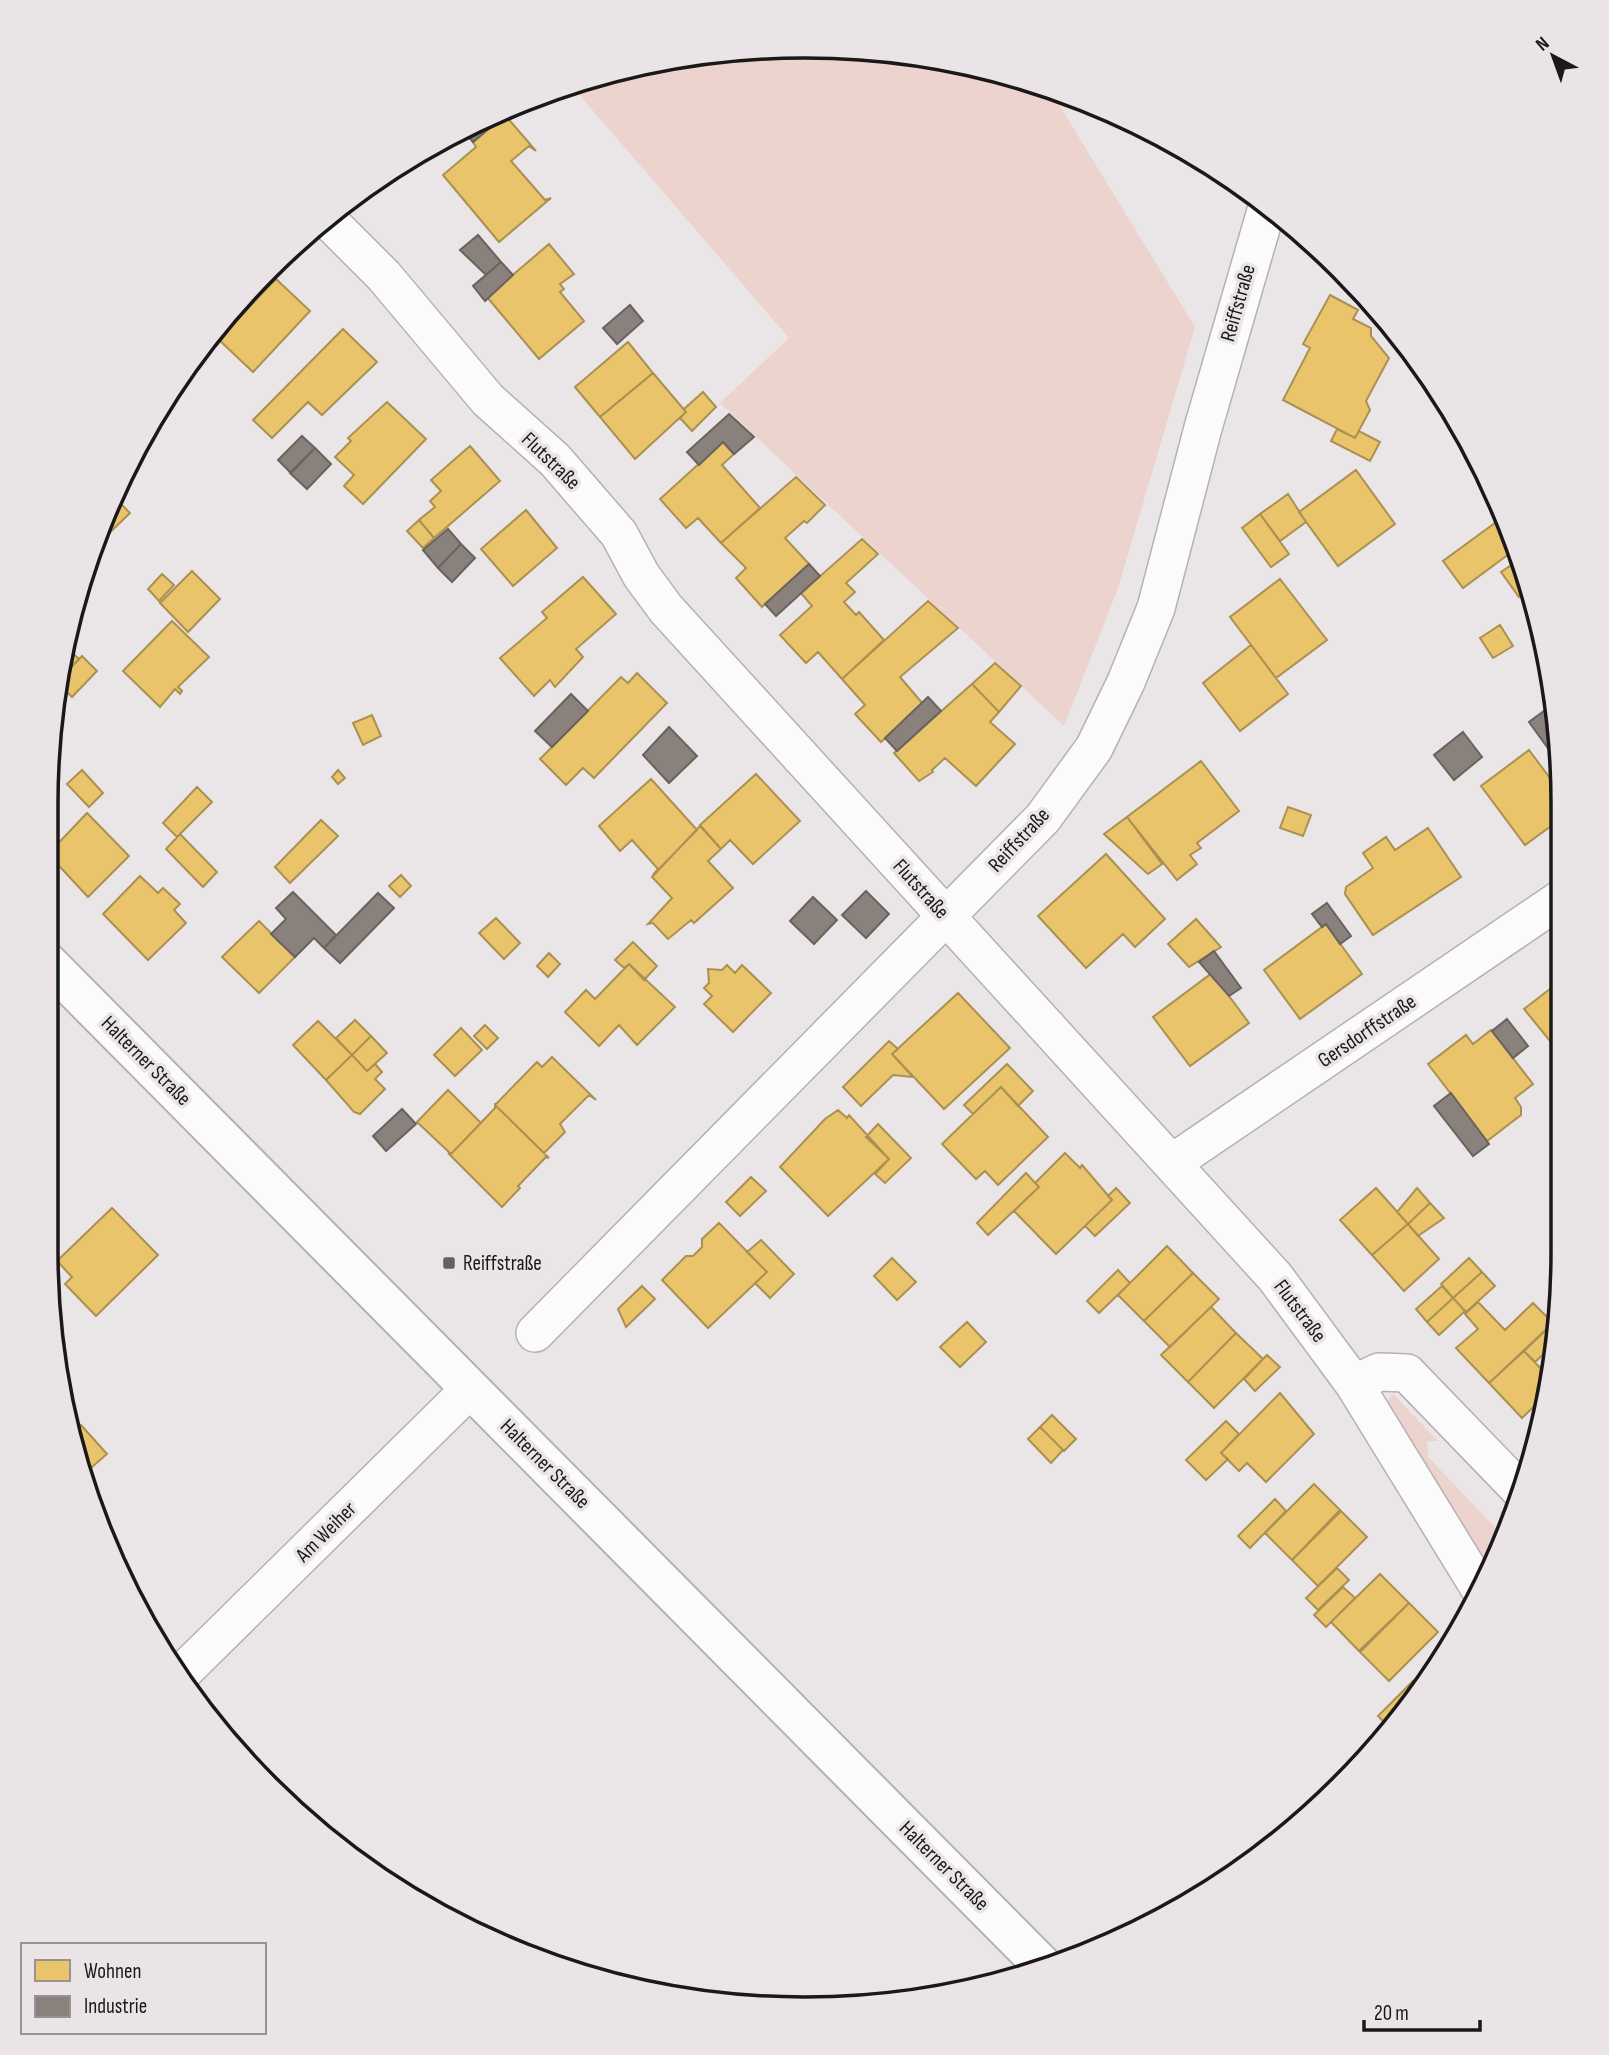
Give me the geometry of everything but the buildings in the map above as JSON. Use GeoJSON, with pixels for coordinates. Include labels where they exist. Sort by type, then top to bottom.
{"type":"FeatureCollection","features":[{"type":"Feature","properties":{"kind":"main road","name":"Halterner Straße"},"geometry":{"type":"LineString","coordinates":[[58,973],[1037,1960]]}},
{"type":"Feature","properties":{"kind":"street","name":"Reiffstraße"},"geometry":{"type":"LineString","coordinates":[[535,1333],[1043,818],[1094,747],[1126,682],[1156,608],[1203,428],[1264,216]]}},
{"type":"Feature","properties":{"kind":"street","name":"Flutstraße"},"geometry":{"type":"LineString","coordinates":[[333,225],[384,276],[488,400],[555,460],[619,534],[642,575],[666,609],[1275,1277],[1354,1384],[1474,1580]]}},
{"type":"Feature","properties":{"kind":"street","name":"Gersdorffstraße"},"geometry":{"type":"LineString","coordinates":[[1172,1163],[1551,905]]}},
{"type":"Feature","properties":{"kind":"street"},"geometry":{"type":"LineString","coordinates":[[1354,1384],[1379,1372],[1407,1373],[1514,1484]]}},
{"type":"Feature","properties":{"kind":"street","name":"Am Weiher"},"geometry":{"type":"LineString","coordinates":[[187,1669],[470,1389]]}},
{"type":"Feature","properties":{"kind":"shaded area"},"geometry":{"type":"Polygon","coordinates":[[[804,58],[853,59],[950,72],[998,83],[1057,102],[1195,327],[1118,588],[1064,726],[720,403],[789,338],[578,93],[659,72],[707,64],[804,58]]]}},
{"type":"Feature","properties":{"kind":"shaded area"},"geometry":{"type":"Polygon","coordinates":[[[1391,1395],[1394,1395],[1438,1441],[1427,1441],[1428,1457],[1497,1529],[1484,1558],[1387,1403],[1391,1395]]]}},
{"type":"Feature","properties":{"kind":"place","name":"Reiffstraße"},"geometry":{"type":"Point","coordinates":[449,1263]}}]}
